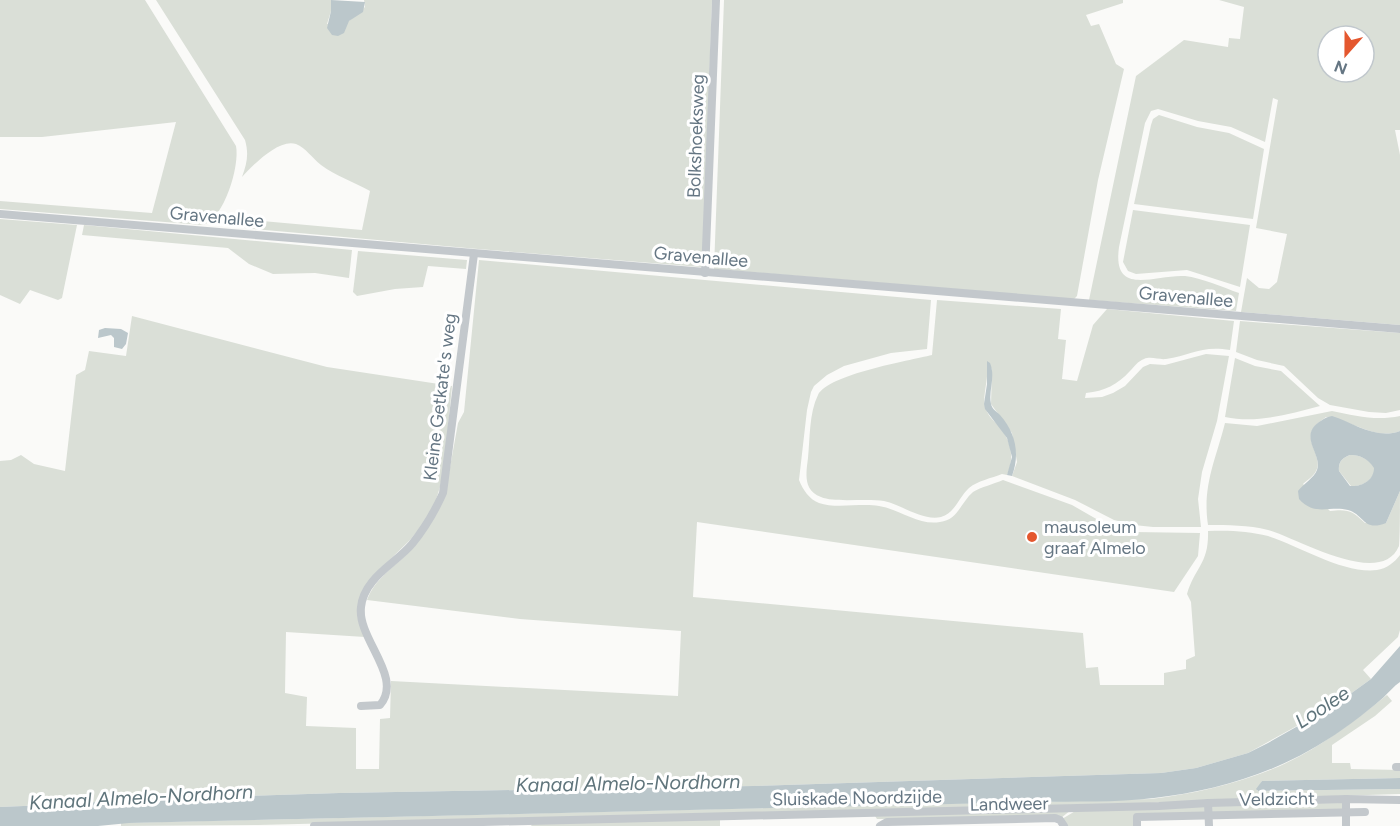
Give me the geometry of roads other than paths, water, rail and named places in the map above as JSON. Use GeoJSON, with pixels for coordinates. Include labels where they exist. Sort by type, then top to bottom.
{"type":"FeatureCollection","features":[{"type":"Feature","properties":{"kind":"street","name":"Bolkshoeksweg"},"geometry":{"type":"LineString","coordinates":[[705,273],[716,0]]}},
{"type":"Feature","properties":{"kind":"street","name":"Gravenallee"},"geometry":{"type":"LineString","coordinates":[[0,214],[1400,329]]}},
{"type":"Feature","properties":{"kind":"street","name":"Kleine Getkate's weg"},"geometry":{"type":"LineString","coordinates":[[361,706],[380,705],[386,696],[387,686],[387,678],[362,619],[361,607],[365,595],[374,578],[410,545],[424,527],[443,493],[474,254]]}},
{"type":"Feature","properties":{"kind":"street"},"geometry":{"type":"LineString","coordinates":[[1346,799],[1346,826]]}},
{"type":"Feature","properties":{"kind":"street","name":"Sluiskade Noordzijde"},"geometry":{"type":"LineString","coordinates":[[314,826],[1137,807],[1208,802],[1400,800]]}},
{"type":"Feature","properties":{"kind":"street"},"geometry":{"type":"LineString","coordinates":[[1208,802],[1209,826]]}},
{"type":"Feature","properties":{"kind":"street"},"geometry":{"type":"LineString","coordinates":[[1137,807],[1137,826]]}},
{"type":"Feature","properties":{"kind":"street","name":"Veldzicht"},"geometry":{"type":"LineString","coordinates":[[1137,817],[1365,812]]}},
{"type":"Feature","properties":{"kind":"street","name":"Landweer"},"geometry":{"type":"LineString","coordinates":[[880,826],[887,822],[1055,818],[1060,820],[1064,826]]}},
{"type":"Feature","properties":{"kind":"place","name":"mausoleum graaf Almelo"},"geometry":{"type":"Point","coordinates":[1032,537]}},
{"type":"Feature","properties":{"kind":"water label","name":"Loolee"},"geometry":{"type":"Point","coordinates":[1322,707]}},
{"type":"Feature","properties":{"kind":"water label","name":"Kanaal Almelo-Nordhorn"},"geometry":{"type":"Point","coordinates":[628,783]}},
{"type":"Feature","properties":{"kind":"water label","name":"Kanaal Almelo-Nordhorn"},"geometry":{"type":"Point","coordinates":[141,797]}}]}
